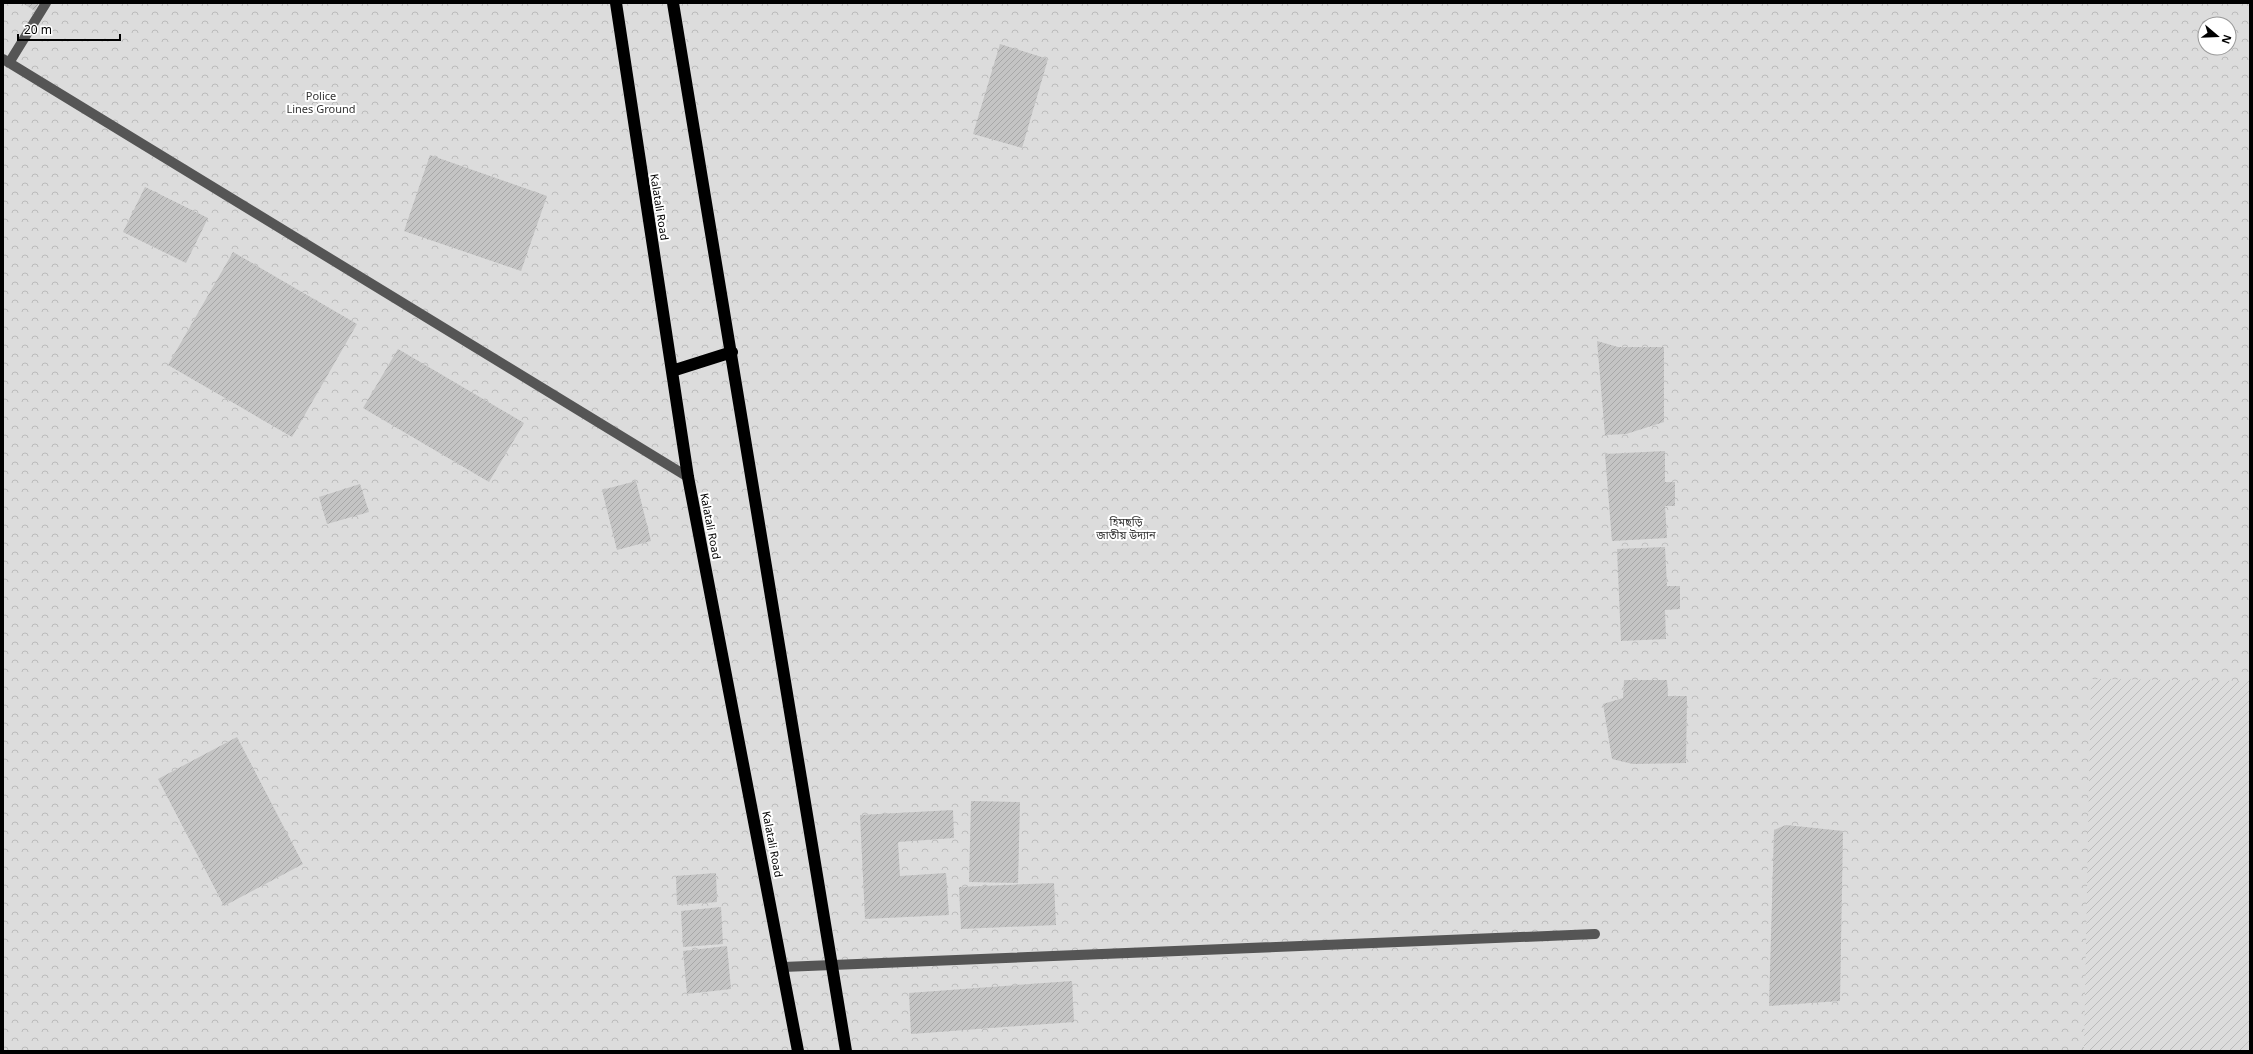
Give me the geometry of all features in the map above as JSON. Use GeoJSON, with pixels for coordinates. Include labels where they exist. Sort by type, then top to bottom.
{"type":"FeatureCollection","features":[{"type":"Feature","properties":{"kind":"highway","name":"Kalatali Road"},"geometry":{"type":"LineString","coordinates":[[616,3],[688,477],[798,1051]]}},
{"type":"Feature","properties":{"kind":"highway"},"geometry":{"type":"LineString","coordinates":[[673,3],[732,352],[830,964],[846,1051]]}},
{"type":"Feature","properties":{"kind":"highway"},"geometry":{"type":"LineString","coordinates":[[672,371],[732,352]]}},
{"type":"Feature","properties":{"kind":"street"},"geometry":{"type":"LineString","coordinates":[[46,3],[6,61],[688,477]]}},
{"type":"Feature","properties":{"kind":"street"},"geometry":{"type":"LineString","coordinates":[[783,967],[1595,934]]}},
{"type":"Feature","properties":{"kind":"green space","name":"হিমছড়ি জাতীয় উদ্যান"},"geometry":{"type":"Polygon","coordinates":[[[3,3],[2250,3],[2250,1051],[3,1051],[3,3]]]}},
{"type":"Feature","properties":{"kind":"green space"},"geometry":{"type":"Polygon","coordinates":[[[2091,679],[2250,681],[2250,1051],[2084,1051],[2091,679]]]}},
{"type":"Feature","properties":{"kind":"building"},"geometry":{"type":"Polygon","coordinates":[[[22,3],[39,3],[35,11],[22,3]]]}},
{"type":"Feature","properties":{"kind":"building"},"geometry":{"type":"Polygon","coordinates":[[[1000,44],[1048,59],[1022,148],[973,134],[1000,44]]]}},
{"type":"Feature","properties":{"kind":"building"},"geometry":{"type":"Polygon","coordinates":[[[430,155],[547,196],[521,271],[404,231],[430,155]]]}},
{"type":"Feature","properties":{"kind":"building"},"geometry":{"type":"Polygon","coordinates":[[[145,187],[208,218],[186,263],[123,232],[145,187]]]}},
{"type":"Feature","properties":{"kind":"building"},"geometry":{"type":"Polygon","coordinates":[[[233,252],[357,324],[292,437],[168,365],[233,252]]]}},
{"type":"Feature","properties":{"kind":"building"},"geometry":{"type":"Polygon","coordinates":[[[1597,341],[1618,347],[1664,347],[1664,422],[1626,434],[1605,435],[1597,341]]]}},
{"type":"Feature","properties":{"kind":"building"},"geometry":{"type":"Polygon","coordinates":[[[398,349],[524,423],[489,482],[363,408],[398,349]]]}},
{"type":"Feature","properties":{"kind":"building"},"geometry":{"type":"Polygon","coordinates":[[[1665,451],[1665,482],[1675,482],[1675,506],[1665,506],[1667,538],[1612,541],[1605,454],[1665,451]]]}},
{"type":"Feature","properties":{"kind":"building"},"geometry":{"type":"Polygon","coordinates":[[[636,481],[651,541],[617,550],[602,490],[636,481]]]}},
{"type":"Feature","properties":{"kind":"building"},"geometry":{"type":"Polygon","coordinates":[[[360,484],[369,512],[327,524],[319,497],[360,484]]]}},
{"type":"Feature","properties":{"kind":"building"},"geometry":{"type":"Polygon","coordinates":[[[1665,547],[1667,586],[1680,586],[1680,609],[1665,610],[1666,639],[1621,641],[1617,549],[1665,547]]]}},
{"type":"Feature","properties":{"kind":"building"},"geometry":{"type":"Polygon","coordinates":[[[1624,680],[1667,680],[1668,696],[1687,696],[1686,763],[1633,764],[1612,759],[1603,704],[1623,698],[1624,680]]]}},
{"type":"Feature","properties":{"kind":"building"},"geometry":{"type":"Polygon","coordinates":[[[237,737],[303,864],[224,906],[158,779],[237,737]]]}},
{"type":"Feature","properties":{"kind":"building"},"geometry":{"type":"Polygon","coordinates":[[[971,801],[1020,802],[1018,883],[969,882],[971,801]]]}},
{"type":"Feature","properties":{"kind":"building"},"geometry":{"type":"Polygon","coordinates":[[[953,810],[954,838],[898,842],[900,876],[946,873],[949,915],[865,919],[860,815],[953,810]]]}},
{"type":"Feature","properties":{"kind":"building"},"geometry":{"type":"Polygon","coordinates":[[[1786,825],[1843,831],[1840,1001],[1769,1006],[1774,830],[1786,825]]]}},
{"type":"Feature","properties":{"kind":"building"},"geometry":{"type":"Polygon","coordinates":[[[716,873],[717,902],[677,905],[676,876],[716,873]]]}},
{"type":"Feature","properties":{"kind":"building"},"geometry":{"type":"Polygon","coordinates":[[[1054,883],[1056,925],[961,929],[959,887],[1054,883]]]}},
{"type":"Feature","properties":{"kind":"building"},"geometry":{"type":"Polygon","coordinates":[[[721,907],[723,944],[683,947],[681,911],[721,907]]]}},
{"type":"Feature","properties":{"kind":"building"},"geometry":{"type":"Polygon","coordinates":[[[727,946],[731,989],[687,994],[683,951],[727,946]]]}},
{"type":"Feature","properties":{"kind":"building"},"geometry":{"type":"Polygon","coordinates":[[[1072,981],[1074,1022],[911,1034],[909,993],[1072,981]]]}},
{"type":"Feature","properties":{"kind":"park label","name":"Police Lines Ground"},"geometry":{"type":"Point","coordinates":[321,101]}}]}
